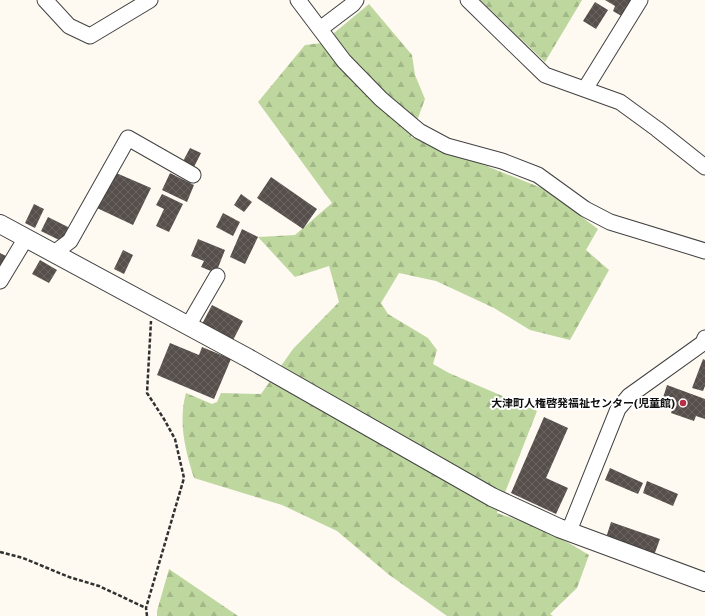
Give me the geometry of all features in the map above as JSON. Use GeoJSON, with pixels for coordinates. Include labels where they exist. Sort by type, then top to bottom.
{"type":"FeatureCollection","features":[{"type":"Feature","properties":{"kind":"street"},"geometry":{"type":"LineString","coordinates":[[45,0],[69,26],[90,36],[150,0]]}},
{"type":"Feature","properties":{"kind":"street"},"geometry":{"type":"LineString","coordinates":[[298,0],[344,61],[381,99],[419,131],[447,146],[502,161],[538,175],[585,209],[610,222],[705,251]]}},
{"type":"Feature","properties":{"kind":"street"},"geometry":{"type":"LineString","coordinates":[[320,29],[353,4],[356,0]]}},
{"type":"Feature","properties":{"kind":"street"},"geometry":{"type":"LineString","coordinates":[[468,0],[544,74],[620,102],[705,167]]}},
{"type":"Feature","properties":{"kind":"street"},"geometry":{"type":"LineString","coordinates":[[585,89],[640,0]]}},
{"type":"Feature","properties":{"kind":"street"},"geometry":{"type":"LineString","coordinates":[[54,253],[70,241],[128,138],[193,175]]}},
{"type":"Feature","properties":{"kind":"street"},"geometry":{"type":"LineString","coordinates":[[0,224],[255,362],[492,497],[569,531],[705,582]]}},
{"type":"Feature","properties":{"kind":"street"},"geometry":{"type":"LineString","coordinates":[[0,281],[26,238]]}},
{"type":"Feature","properties":{"kind":"street"},"geometry":{"type":"LineString","coordinates":[[188,326],[217,276]]}},
{"type":"Feature","properties":{"kind":"street"},"geometry":{"type":"LineString","coordinates":[[569,531],[618,409],[629,396],[703,343],[705,338]]}},
{"type":"Feature","properties":{"kind":"path"},"geometry":{"type":"LineString","coordinates":[[147,616],[146,608],[184,478],[176,440],[147,393],[152,306]]}},
{"type":"Feature","properties":{"kind":"path"},"geometry":{"type":"LineString","coordinates":[[0,552],[23,558],[69,577],[99,586],[146,608]]}},
{"type":"Feature","properties":{"kind":"green space"},"geometry":{"type":"Polygon","coordinates":[[[480,0],[582,0],[545,62],[480,0]]]}},
{"type":"Feature","properties":{"kind":"green space"},"geometry":{"type":"Polygon","coordinates":[[[369,4],[412,55],[415,75],[425,99],[411,137],[544,189],[598,229],[586,250],[609,270],[570,340],[530,330],[494,308],[436,281],[399,273],[381,303],[388,314],[428,338],[437,350],[433,364],[449,373],[537,411],[497,513],[544,531],[589,555],[577,588],[550,614],[553,616],[447,616],[388,574],[337,531],[282,505],[194,478],[185,446],[184,436],[183,414],[186,393],[212,404],[217,402],[221,393],[261,394],[293,349],[339,302],[329,266],[295,277],[258,237],[295,235],[332,203],[258,102],[305,45],[322,43],[369,4]]]}},
{"type":"Feature","properties":{"kind":"green space"},"geometry":{"type":"Polygon","coordinates":[[[169,569],[238,616],[157,616],[157,611],[169,569]]]}},
{"type":"Feature","properties":{"kind":"building"},"geometry":{"type":"Polygon","coordinates":[[[605,0],[633,0],[623,17],[613,11],[615,6],[605,0]]]}},
{"type":"Feature","properties":{"kind":"building"},"geometry":{"type":"Polygon","coordinates":[[[595,2],[608,10],[596,29],[583,21],[595,2]]]}},
{"type":"Feature","properties":{"kind":"building"},"geometry":{"type":"Polygon","coordinates":[[[190,148],[201,153],[192,171],[181,165],[190,148]]]}},
{"type":"Feature","properties":{"kind":"building"},"geometry":{"type":"Polygon","coordinates":[[[114,172],[151,188],[133,225],[97,208],[114,172]]]}},
{"type":"Feature","properties":{"kind":"building"},"geometry":{"type":"Polygon","coordinates":[[[170,173],[194,185],[187,202],[162,190],[170,173]]]}},
{"type":"Feature","properties":{"kind":"building"},"geometry":{"type":"Polygon","coordinates":[[[271,177],[317,209],[303,229],[257,198],[271,177]]]}},
{"type":"Feature","properties":{"kind":"building"},"geometry":{"type":"Polygon","coordinates":[[[162,194],[183,204],[169,232],[156,226],[164,209],[156,205],[162,194]]]}},
{"type":"Feature","properties":{"kind":"building"},"geometry":{"type":"Polygon","coordinates":[[[241,194],[252,202],[244,212],[234,205],[241,194]]]}},
{"type":"Feature","properties":{"kind":"building"},"geometry":{"type":"Polygon","coordinates":[[[34,204],[44,209],[35,228],[25,223],[34,204]]]}},
{"type":"Feature","properties":{"kind":"building"},"geometry":{"type":"Polygon","coordinates":[[[223,213],[240,222],[233,236],[216,227],[223,213]]]}},
{"type":"Feature","properties":{"kind":"building"},"geometry":{"type":"Polygon","coordinates":[[[48,217],[70,228],[63,242],[41,231],[48,217]]]}},
{"type":"Feature","properties":{"kind":"building"},"geometry":{"type":"Polygon","coordinates":[[[242,229],[258,237],[245,264],[230,257],[242,229]]]}},
{"type":"Feature","properties":{"kind":"building"},"geometry":{"type":"Polygon","coordinates":[[[198,239],[225,250],[216,273],[201,267],[204,261],[191,256],[198,239]]]}},
{"type":"Feature","properties":{"kind":"building"},"geometry":{"type":"Polygon","coordinates":[[[123,250],[133,255],[124,274],[114,269],[123,250]]]}},
{"type":"Feature","properties":{"kind":"building"},"geometry":{"type":"Polygon","coordinates":[[[0,253],[8,257],[0,270],[0,253]]]}},
{"type":"Feature","properties":{"kind":"building"},"geometry":{"type":"Polygon","coordinates":[[[40,260],[57,270],[49,283],[32,274],[40,260]]]}},
{"type":"Feature","properties":{"kind":"building"},"geometry":{"type":"Polygon","coordinates":[[[212,305],[243,321],[232,342],[201,326],[212,305]]]}},
{"type":"Feature","properties":{"kind":"building"},"geometry":{"type":"Polygon","coordinates":[[[170,343],[199,355],[202,347],[231,359],[214,399],[157,375],[170,343]]]}},
{"type":"Feature","properties":{"kind":"building"},"geometry":{"type":"Polygon","coordinates":[[[703,359],[705,360],[705,386],[703,391],[692,388],[703,359]]]}},
{"type":"Feature","properties":{"kind":"building"},"geometry":{"type":"Polygon","coordinates":[[[667,385],[705,399],[705,419],[696,416],[694,421],[671,413],[673,408],[661,404],[667,385]]]}},
{"type":"Feature","properties":{"kind":"building"},"geometry":{"type":"Polygon","coordinates":[[[544,417],[568,428],[546,478],[568,488],[556,514],[511,493],[544,417]]]}},
{"type":"Feature","properties":{"kind":"building"},"geometry":{"type":"Polygon","coordinates":[[[610,468],[643,483],[638,494],[605,480],[610,468]]]}},
{"type":"Feature","properties":{"kind":"building"},"geometry":{"type":"Polygon","coordinates":[[[647,481],[678,494],[673,506],[643,493],[647,481]]]}},
{"type":"Feature","properties":{"kind":"building"},"geometry":{"type":"Polygon","coordinates":[[[611,522],[660,539],[653,558],[605,541],[611,522]]]}},
{"type":"Feature","properties":{"kind":"place","name":"大津町人権啓発福祉センター(児童館)"},"geometry":{"type":"Point","coordinates":[683,403]}}]}
